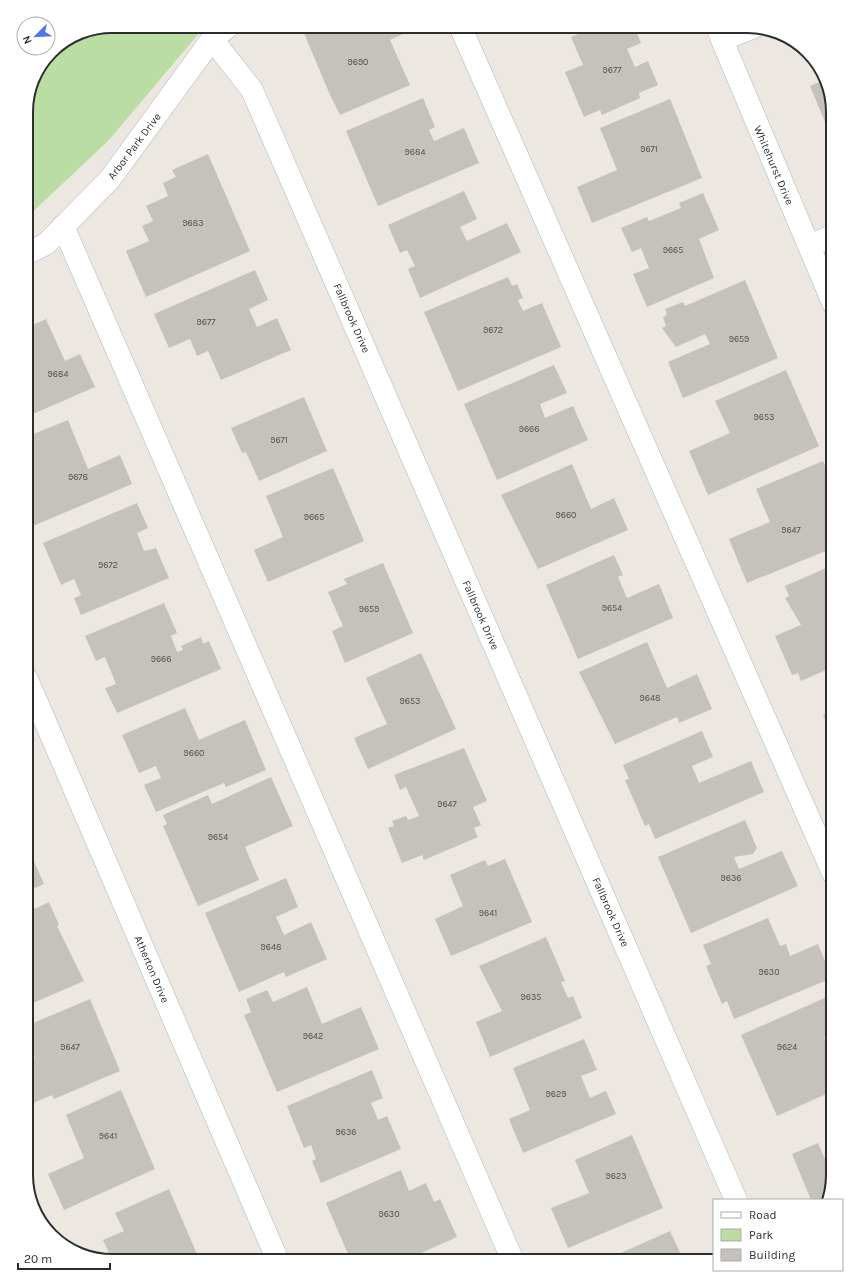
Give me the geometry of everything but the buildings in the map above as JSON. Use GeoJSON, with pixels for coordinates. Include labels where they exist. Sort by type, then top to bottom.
{"type":"FeatureCollection","features":[{"type":"Feature","properties":{"kind":"street","name":"Arbor Park Drive"},"geometry":{"type":"LineString","coordinates":[[33,250],[46,244],[110,179],[220,33]]}},
{"type":"Feature","properties":{"kind":"street","name":"Fallbrook Drive"},"geometry":{"type":"LineString","coordinates":[[222,33],[252,90],[736,1199]]}},
{"type":"Feature","properties":{"kind":"street"},"geometry":{"type":"LineString","coordinates":[[463,33],[826,857]]}},
{"type":"Feature","properties":{"kind":"street","name":"Whitehurst Drive"},"geometry":{"type":"LineString","coordinates":[[720,33],[826,286]]}},
{"type":"Feature","properties":{"kind":"street"},"geometry":{"type":"LineString","coordinates":[[63,226],[510,1254]]}},
{"type":"Feature","properties":{"kind":"street"},"geometry":{"type":"LineString","coordinates":[[809,246],[826,239]]}},
{"type":"Feature","properties":{"kind":"street","name":"Atherton Drive"},"geometry":{"type":"LineString","coordinates":[[33,693],[275,1254]]}},
{"type":"Feature","properties":{"kind":"green space"},"geometry":{"type":"Polygon","coordinates":[[[107,33],[199,33],[109,140],[33,211],[33,107],[41,77],[56,56],[68,46],[82,39],[107,33]]]}}]}
